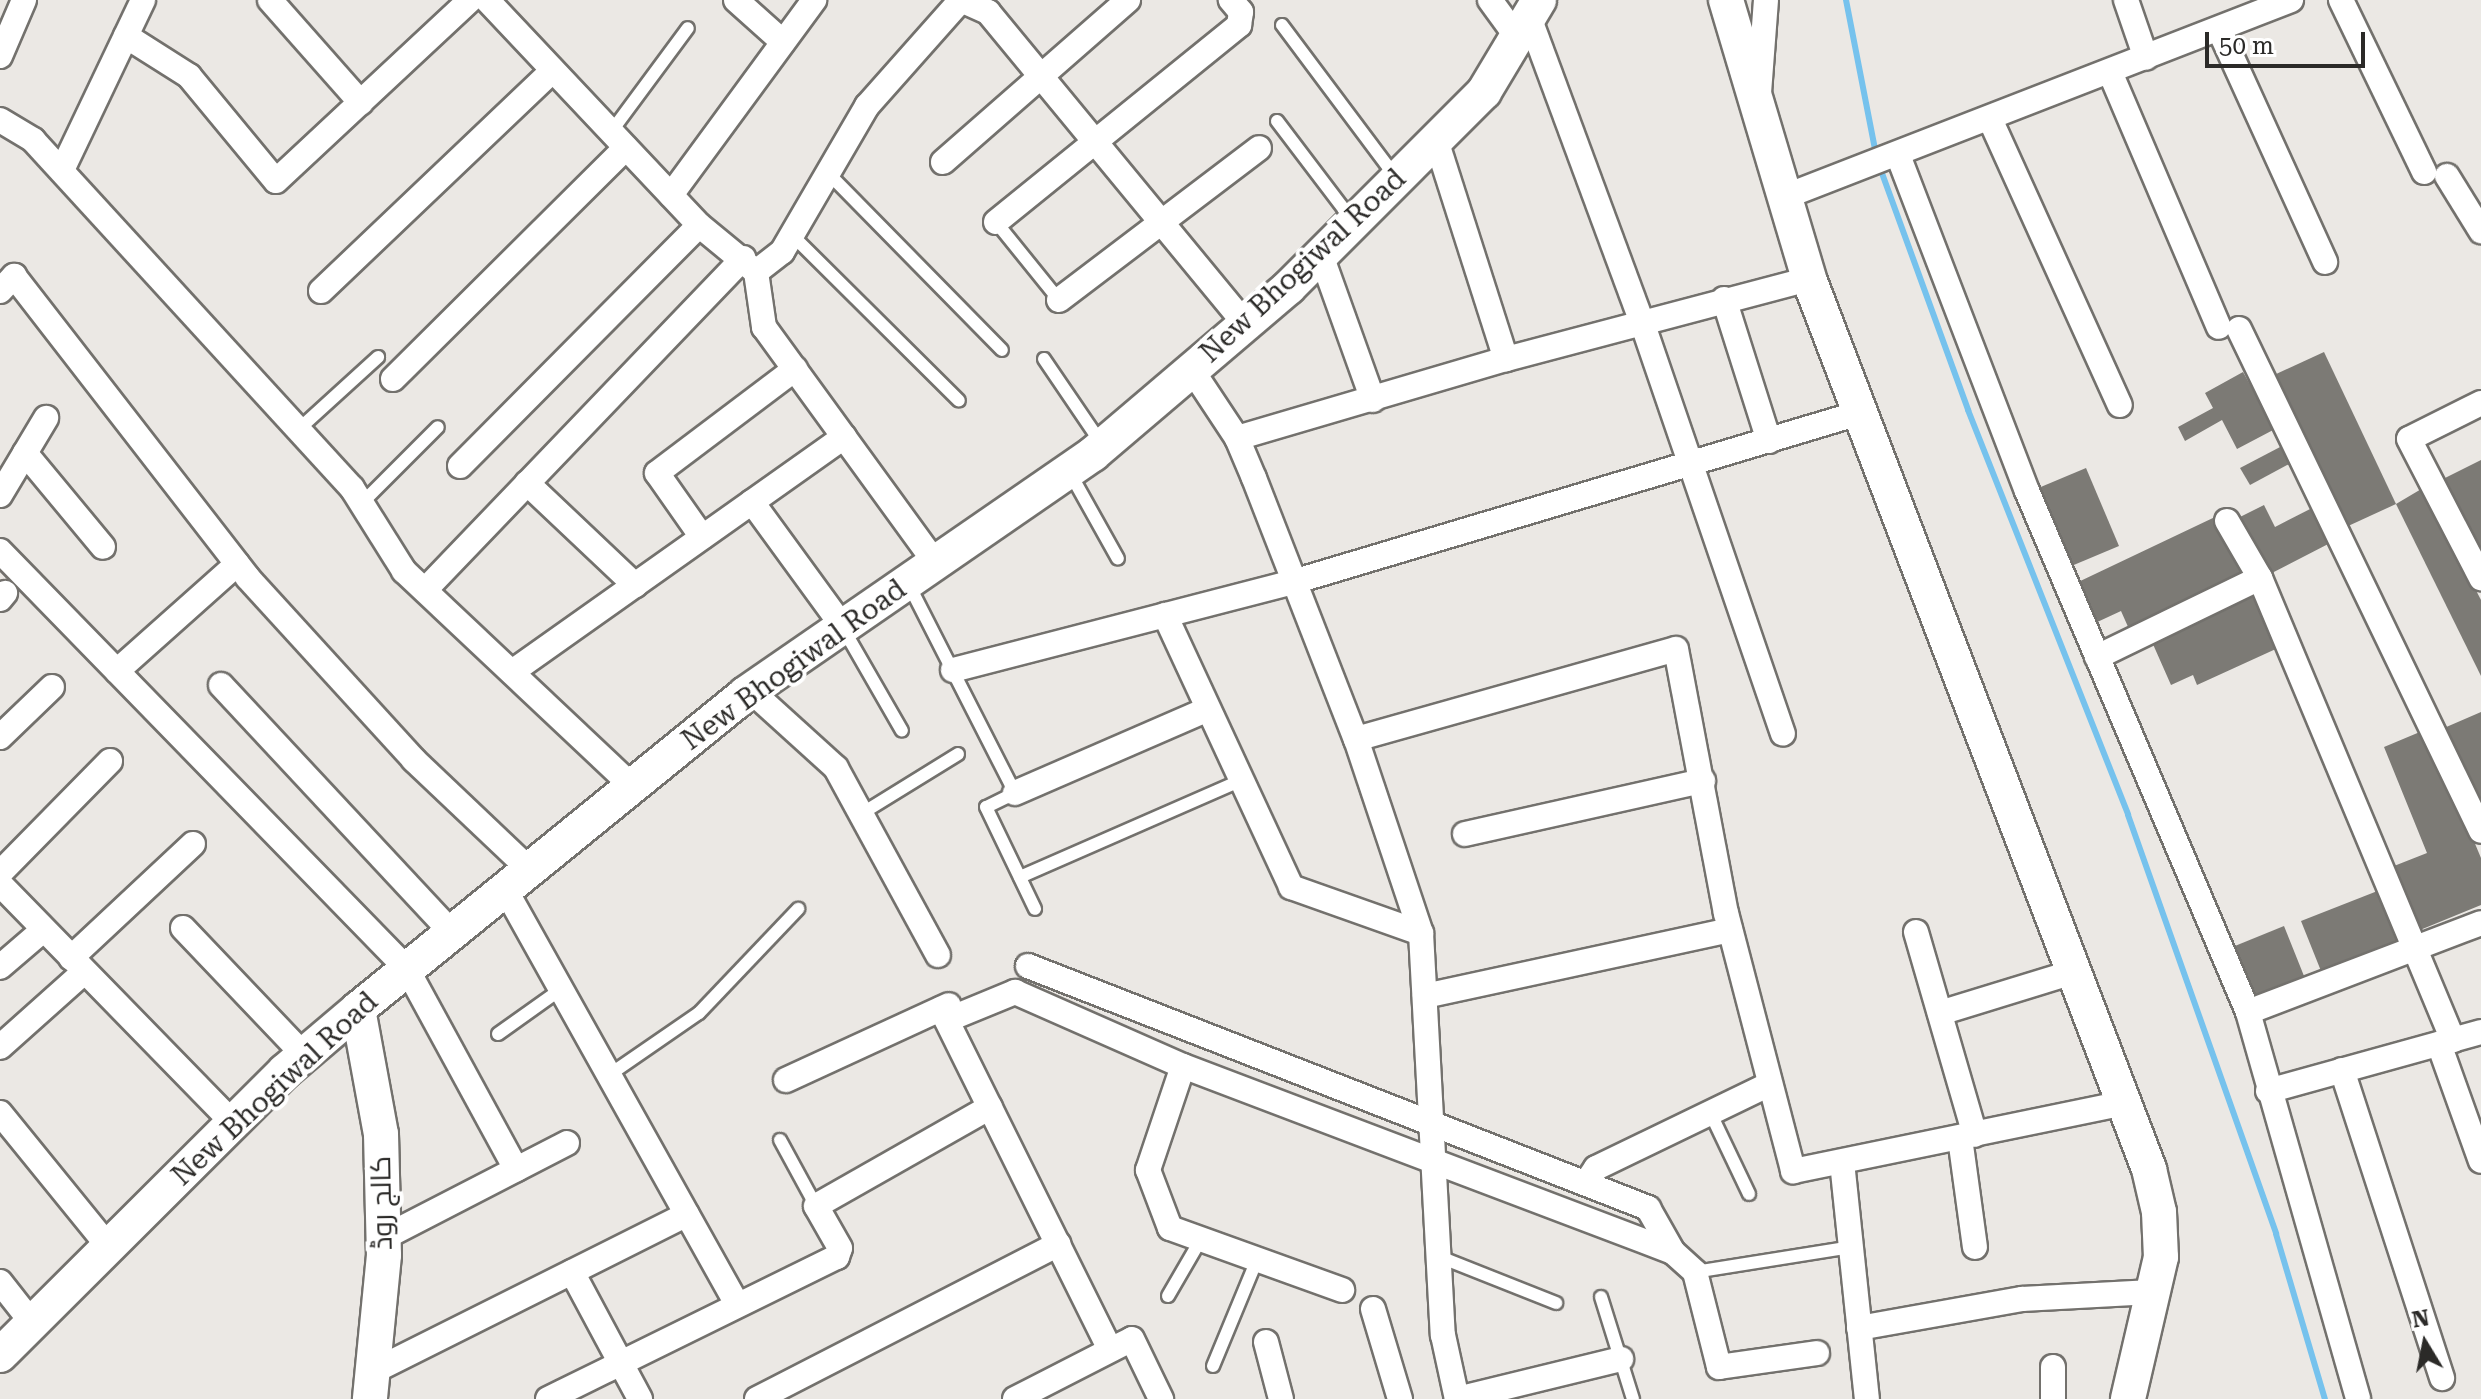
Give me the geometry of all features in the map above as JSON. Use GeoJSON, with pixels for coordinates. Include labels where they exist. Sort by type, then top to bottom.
{"type":"FeatureCollection","features":[{"type":"Feature","properties":{"kind":"street"},"geometry":{"type":"LineString","coordinates":[[0,55],[24,0]]}},
{"type":"Feature","properties":{"kind":"street"},"geometry":{"type":"LineString","coordinates":[[62,170],[143,0]]}},
{"type":"Feature","properties":{"kind":"street"},"geometry":{"type":"LineString","coordinates":[[126,36],[189,76],[276,181],[470,0]]}},
{"type":"Feature","properties":{"kind":"street"},"geometry":{"type":"LineString","coordinates":[[487,0],[699,225],[750,265],[764,327],[844,437],[922,574]]}},
{"type":"Feature","properties":{"kind":"street"},"geometry":{"type":"LineString","coordinates":[[736,0],[783,42]]}},
{"type":"Feature","properties":{"kind":"street"},"geometry":{"type":"LineString","coordinates":[[671,195],[814,0]]}},
{"type":"Feature","properties":{"kind":"street"},"geometry":{"type":"LineString","coordinates":[[425,590],[527,483],[750,265],[782,252],[867,106],[961,0],[988,12],[1245,324]]}},
{"type":"Feature","properties":{"kind":"street"},"geometry":{"type":"LineString","coordinates":[[943,162],[1128,0]]}},
{"type":"Feature","properties":{"kind":"street"},"geometry":{"type":"LineString","coordinates":[[996,222],[1239,25],[1241,12],[1231,0]]}},
{"type":"Feature","properties":{"kind":"street"},"geometry":{"type":"LineString","coordinates":[[1490,0],[1529,18],[1642,322],[1783,734]]}},
{"type":"Feature","properties":{"kind":"street"},"geometry":{"type":"LineString","coordinates":[[1726,0],[1809,279],[2124,1103],[2159,1212],[2161,1257],[2128,1399]]}},
{"type":"Feature","properties":{"kind":"street"},"geometry":{"type":"LineString","coordinates":[[1758,104],[1766,0]]}},
{"type":"Feature","properties":{"kind":"street"},"geometry":{"type":"LineString","coordinates":[[2126,0],[2146,58]]}},
{"type":"Feature","properties":{"kind":"street"},"geometry":{"type":"LineString","coordinates":[[1784,197],[2219,29],[2252,7],[2291,0]]}},
{"type":"Feature","properties":{"kind":"street"},"geometry":{"type":"LineString","coordinates":[[2341,0],[2435,174],[2481,231]]}},
{"type":"Feature","properties":{"kind":"street"},"geometry":{"type":"LineString","coordinates":[[280,4],[361,103]]}},
{"type":"Feature","properties":{"kind":"street","name":"New Bhogiwal Road"},"geometry":{"type":"LineString","coordinates":[[0,1355],[233,1123],[358,1009],[750,690],[1069,471],[1245,324],[1321,255],[1484,92],[1529,18]]}},
{"type":"Feature","properties":{"kind":"street"},"geometry":{"type":"LineString","coordinates":[[2219,29],[2325,262]]}},
{"type":"Feature","properties":{"kind":"street"},"geometry":{"type":"LineString","coordinates":[[321,291],[553,70]]}},
{"type":"Feature","properties":{"kind":"street"},"geometry":{"type":"LineString","coordinates":[[2110,72],[2229,328],[2481,831]]}},
{"type":"Feature","properties":{"kind":"street"},"geometry":{"type":"LineString","coordinates":[[1990,119],[2120,405]]}},
{"type":"Feature","properties":{"kind":"street"},"geometry":{"type":"LineString","coordinates":[[0,120],[33,140],[299,429],[362,503],[404,571],[632,786]]}},
{"type":"Feature","properties":{"kind":"street"},"geometry":{"type":"LineString","coordinates":[[393,379],[619,140]]}},
{"type":"Feature","properties":{"kind":"street"},"geometry":{"type":"LineString","coordinates":[[1436,140],[1506,359]]}},
{"type":"Feature","properties":{"kind":"street"},"geometry":{"type":"LineString","coordinates":[[1059,300],[1259,148]]}},
{"type":"Feature","properties":{"kind":"street"},"geometry":{"type":"LineString","coordinates":[[1885,158],[2248,1012],[2358,1399]]}},
{"type":"Feature","properties":{"kind":"street"},"geometry":{"type":"LineString","coordinates":[[460,466],[699,225]]}},
{"type":"Feature","properties":{"kind":"street"},"geometry":{"type":"LineString","coordinates":[[1321,255],[1373,400]]}},
{"type":"Feature","properties":{"kind":"street"},"geometry":{"type":"LineString","coordinates":[[0,291],[14,276],[237,564],[518,880],[561,989],[737,1304]]}},
{"type":"Feature","properties":{"kind":"street"},"geometry":{"type":"LineString","coordinates":[[1237,438],[1506,359],[1809,279]]}},
{"type":"Feature","properties":{"kind":"street"},"geometry":{"type":"LineString","coordinates":[[1724,299],[1769,441]]}},
{"type":"Feature","properties":{"kind":"street"},"geometry":{"type":"LineString","coordinates":[[702,537],[659,480],[662,464],[795,369]]}},
{"type":"Feature","properties":{"kind":"street"},"geometry":{"type":"LineString","coordinates":[[1192,370],[1237,438],[1356,739],[1421,933],[1443,1335],[1457,1399],[1621,1359]]}},
{"type":"Feature","properties":{"kind":"street"},"geometry":{"type":"LineString","coordinates":[[2481,403],[2409,439],[2481,578]]}},
{"type":"Feature","properties":{"kind":"street"},"geometry":{"type":"LineString","coordinates":[[953,670],[1293,582],[1859,413]]}},
{"type":"Feature","properties":{"kind":"street"},"geometry":{"type":"LineString","coordinates":[[0,495],[46,418]]}},
{"type":"Feature","properties":{"kind":"street"},"geometry":{"type":"LineString","coordinates":[[512,672],[844,437]]}},
{"type":"Feature","properties":{"kind":"street"},"geometry":{"type":"LineString","coordinates":[[25,453],[103,547]]}},
{"type":"Feature","properties":{"kind":"street"},"geometry":{"type":"LineString","coordinates":[[527,483],[635,585]]}},
{"type":"Feature","properties":{"kind":"street"},"geometry":{"type":"LineString","coordinates":[[752,502],[843,627]]}},
{"type":"Feature","properties":{"kind":"street"},"geometry":{"type":"LineString","coordinates":[[2227,521],[2260,578],[2418,947],[2481,1161]]}},
{"type":"Feature","properties":{"kind":"street"},"geometry":{"type":"LineString","coordinates":[[0,551],[407,969],[516,1169]]}},
{"type":"Feature","properties":{"kind":"street"},"geometry":{"type":"LineString","coordinates":[[117,671],[237,564]]}},
{"type":"Feature","properties":{"kind":"street"},"geometry":{"type":"LineString","coordinates":[[2097,657],[2260,578]]}},
{"type":"Feature","properties":{"kind":"street"},"geometry":{"type":"LineString","coordinates":[[1165,615],[1291,887],[1421,933]]}},
{"type":"Feature","properties":{"kind":"street"},"geometry":{"type":"LineString","coordinates":[[1356,739],[1669,648],[1681,655],[1730,930],[1793,1171],[2124,1103]]}},
{"type":"Feature","properties":{"kind":"street"},"geometry":{"type":"LineString","coordinates":[[221,685],[452,933]]}},
{"type":"Feature","properties":{"kind":"street"},"geometry":{"type":"LineString","coordinates":[[0,737],[52,687]]}},
{"type":"Feature","properties":{"kind":"street"},"geometry":{"type":"LineString","coordinates":[[750,690],[836,768],[938,955]]}},
{"type":"Feature","properties":{"kind":"street"},"geometry":{"type":"LineString","coordinates":[[1015,793],[1208,709]]}},
{"type":"Feature","properties":{"kind":"street"},"geometry":{"type":"LineString","coordinates":[[0,873],[110,761]]}},
{"type":"Feature","properties":{"kind":"street"},"geometry":{"type":"LineString","coordinates":[[1465,834],[1703,781]]}},
{"type":"Feature","properties":{"kind":"street"},"geometry":{"type":"LineString","coordinates":[[0,1047],[193,844]]}},
{"type":"Feature","properties":{"kind":"street"},"geometry":{"type":"LineString","coordinates":[[0,884],[233,1123]]}},
{"type":"Feature","properties":{"kind":"street"},"geometry":{"type":"LineString","coordinates":[[2248,1012],[2481,923]]}},
{"type":"Feature","properties":{"kind":"street"},"geometry":{"type":"LineString","coordinates":[[183,928],[304,1055]]}},
{"type":"Feature","properties":{"kind":"street"},"geometry":{"type":"LineString","coordinates":[[0,967],[43,930]]}},
{"type":"Feature","properties":{"kind":"street"},"geometry":{"type":"LineString","coordinates":[[1425,996],[1730,930]]}},
{"type":"Feature","properties":{"kind":"street"},"geometry":{"type":"LineString","coordinates":[[1916,932],[1940,1013],[1968,1136],[1975,1247]]}},
{"type":"Feature","properties":{"kind":"street"},"geometry":{"type":"LineString","coordinates":[[1028,966],[1648,1208],[1673,1252],[1695,1272],[1719,1367],[1817,1353]]}},
{"type":"Feature","properties":{"kind":"street"},"geometry":{"type":"LineString","coordinates":[[1940,1013],[2073,972]]}},
{"type":"Feature","properties":{"kind":"street"},"geometry":{"type":"LineString","coordinates":[[786,1080],[946,1011],[1015,992],[1183,1066],[1434,1164],[1673,1252]]}},
{"type":"Feature","properties":{"kind":"street","name":"کالج روڈ"},"geometry":{"type":"LineString","coordinates":[[358,1009],[381,1134],[383,1238],[371,1386]]}},
{"type":"Feature","properties":{"kind":"street"},"geometry":{"type":"LineString","coordinates":[[946,1011],[1110,1349]]}},
{"type":"Feature","properties":{"kind":"street"},"geometry":{"type":"LineString","coordinates":[[2268,1091],[2481,1032]]}},
{"type":"Feature","properties":{"kind":"street"},"geometry":{"type":"LineString","coordinates":[[1183,1066],[1148,1170],[1170,1228],[1342,1290]]}},
{"type":"Feature","properties":{"kind":"street"},"geometry":{"type":"LineString","coordinates":[[2342,1070],[2442,1378]]}},
{"type":"Feature","properties":{"kind":"street"},"geometry":{"type":"LineString","coordinates":[[1586,1183],[1596,1168],[1709,1110],[1770,1084]]}},
{"type":"Feature","properties":{"kind":"street"},"geometry":{"type":"LineString","coordinates":[[548,1399],[841,1252],[816,1206],[990,1107]]}},
{"type":"Feature","properties":{"kind":"street"},"geometry":{"type":"LineString","coordinates":[[0,1113],[109,1247]]}},
{"type":"Feature","properties":{"kind":"street"},"geometry":{"type":"LineString","coordinates":[[383,1238],[567,1143]]}},
{"type":"Feature","properties":{"kind":"street"},"geometry":{"type":"LineString","coordinates":[[1842,1162],[1867,1399]]}},
{"type":"Feature","properties":{"kind":"street"},"geometry":{"type":"LineString","coordinates":[[1607,1228],[1619,1197]]}},
{"type":"Feature","properties":{"kind":"street"},"geometry":{"type":"LineString","coordinates":[[371,1386],[572,1272],[687,1214]]}},
{"type":"Feature","properties":{"kind":"street"},"geometry":{"type":"LineString","coordinates":[[757,1399],[1058,1244]]}},
{"type":"Feature","properties":{"kind":"street"},"geometry":{"type":"LineString","coordinates":[[572,1272],[640,1399]]}},
{"type":"Feature","properties":{"kind":"street"},"geometry":{"type":"LineString","coordinates":[[0,1282],[33,1324]]}},
{"type":"Feature","properties":{"kind":"street"},"geometry":{"type":"LineString","coordinates":[[1859,1328],[2022,1299],[2152,1292]]}},
{"type":"Feature","properties":{"kind":"street"},"geometry":{"type":"LineString","coordinates":[[1373,1309],[1400,1399]]}},
{"type":"Feature","properties":{"kind":"street"},"geometry":{"type":"LineString","coordinates":[[1015,1399],[1128,1339],[1136,1343],[1161,1399]]}},
{"type":"Feature","properties":{"kind":"street"},"geometry":{"type":"LineString","coordinates":[[1266,1342],[1281,1399]]}},
{"type":"Feature","properties":{"kind":"street"},"geometry":{"type":"LineString","coordinates":[[2053,1367],[2053,1399]]}},
{"type":"Feature","properties":{"kind":"lane"},"geometry":{"type":"LineString","coordinates":[[1282,25],[1397,179]]}},
{"type":"Feature","properties":{"kind":"lane"},"geometry":{"type":"LineString","coordinates":[[619,140],[688,28]]}},
{"type":"Feature","properties":{"kind":"lane"},"geometry":{"type":"LineString","coordinates":[[1277,121],[1354,222]]}},
{"type":"Feature","properties":{"kind":"lane"},"geometry":{"type":"LineString","coordinates":[[828,173],[1002,350]]}},
{"type":"Feature","properties":{"kind":"lane"},"geometry":{"type":"LineString","coordinates":[[996,222],[1059,300]]}},
{"type":"Feature","properties":{"kind":"lane"},"geometry":{"type":"LineString","coordinates":[[792,235],[959,401]]}},
{"type":"Feature","properties":{"kind":"lane"},"geometry":{"type":"LineString","coordinates":[[299,429],[378,357]]}},
{"type":"Feature","properties":{"kind":"lane"},"geometry":{"type":"LineString","coordinates":[[1044,359],[1103,445]]}},
{"type":"Feature","properties":{"kind":"lane"},"geometry":{"type":"LineString","coordinates":[[362,503],[438,427]]}},
{"type":"Feature","properties":{"kind":"lane"},"geometry":{"type":"LineString","coordinates":[[1069,471],[1118,559]]}},
{"type":"Feature","properties":{"kind":"lane"},"geometry":{"type":"LineString","coordinates":[[922,574],[953,670],[1015,793],[986,807],[1035,909]]}},
{"type":"Feature","properties":{"kind":"lane"},"geometry":{"type":"LineString","coordinates":[[843,627],[902,731]]}},
{"type":"Feature","properties":{"kind":"lane"},"geometry":{"type":"LineString","coordinates":[[861,814],[958,754]]}},
{"type":"Feature","properties":{"kind":"lane"},"geometry":{"type":"LineString","coordinates":[[1020,877],[1242,780]]}},
{"type":"Feature","properties":{"kind":"lane"},"geometry":{"type":"LineString","coordinates":[[609,1075],[699,1013],[798,909]]}},
{"type":"Feature","properties":{"kind":"lane"},"geometry":{"type":"LineString","coordinates":[[498,1034],[561,989]]}},
{"type":"Feature","properties":{"kind":"lane"},"geometry":{"type":"LineString","coordinates":[[1709,1110],[1749,1194]]}},
{"type":"Feature","properties":{"kind":"lane"},"geometry":{"type":"LineString","coordinates":[[780,1140],[816,1206]]}},
{"type":"Feature","properties":{"kind":"lane"},"geometry":{"type":"LineString","coordinates":[[1168,1296],[1201,1239]]}},
{"type":"Feature","properties":{"kind":"lane"},"geometry":{"type":"LineString","coordinates":[[1695,1272],[1851,1247]]}},
{"type":"Feature","properties":{"kind":"lane"},"geometry":{"type":"LineString","coordinates":[[1440,1257],[1556,1303]]}},
{"type":"Feature","properties":{"kind":"lane"},"geometry":{"type":"LineString","coordinates":[[1213,1366],[1257,1260]]}},
{"type":"Feature","properties":{"kind":"lane"},"geometry":{"type":"LineString","coordinates":[[1601,1297],[1633,1399]]}},
{"type":"Feature","properties":{"kind":"building"},"geometry":{"type":"Polygon","coordinates":[[[2324,352],[2396,504],[2346,527],[2274,375],[2324,352]]]}},
{"type":"Feature","properties":{"kind":"building"},"geometry":{"type":"Polygon","coordinates":[[[2243,372],[2275,429],[2237,449],[2222,420],[2185,441],[2178,427],[2213,408],[2205,393],[2243,372]]]}},
{"type":"Feature","properties":{"kind":"building"},"geometry":{"type":"Polygon","coordinates":[[[2282,446],[2291,463],[2250,485],[2240,468],[2282,446]]]}},
{"type":"Feature","properties":{"kind":"building"},"geometry":{"type":"Polygon","coordinates":[[[2481,460],[2481,558],[2441,480],[2481,460]]]}},
{"type":"Feature","properties":{"kind":"building"},"geometry":{"type":"Polygon","coordinates":[[[2086,468],[2119,546],[2069,567],[2036,489],[2086,468]]]}},
{"type":"Feature","properties":{"kind":"building"},"geometry":{"type":"Polygon","coordinates":[[[2423,488],[2481,600],[2481,676],[2396,504],[2423,488]]]}},
{"type":"Feature","properties":{"kind":"building"},"geometry":{"type":"Polygon","coordinates":[[[2264,505],[2275,527],[2316,506],[2334,541],[2268,575],[2238,518],[2264,505]]]}},
{"type":"Feature","properties":{"kind":"building"},"geometry":{"type":"Polygon","coordinates":[[[2215,517],[2243,575],[2129,629],[2121,611],[2093,624],[2074,584],[2215,517]]]}},
{"type":"Feature","properties":{"kind":"building"},"geometry":{"type":"Polygon","coordinates":[[[2254,595],[2278,648],[2197,685],[2193,675],[2171,685],[2152,642],[2254,595]]]}},
{"type":"Feature","properties":{"kind":"building"},"geometry":{"type":"Polygon","coordinates":[[[2481,712],[2481,806],[2444,728],[2481,712]]]}},
{"type":"Feature","properties":{"kind":"building"},"geometry":{"type":"Polygon","coordinates":[[[2427,729],[2481,858],[2481,905],[2420,930],[2394,866],[2427,853],[2384,747],[2427,729]]]}},
{"type":"Feature","properties":{"kind":"building"},"geometry":{"type":"Polygon","coordinates":[[[2380,890],[2400,940],[2321,971],[2301,921],[2380,890]]]}},
{"type":"Feature","properties":{"kind":"building"},"geometry":{"type":"Polygon","coordinates":[[[2284,926],[2304,976],[2250,998],[2230,948],[2284,926]]]}},
{"type":"Feature","properties":{"kind":"waterway"},"geometry":{"type":"LineString","coordinates":[[1846,0],[1876,154]]}},
{"type":"Feature","properties":{"kind":"waterway"},"geometry":{"type":"LineString","coordinates":[[1879,165],[1968,410],[2128,815],[2276,1234],[2325,1399]]}}]}
